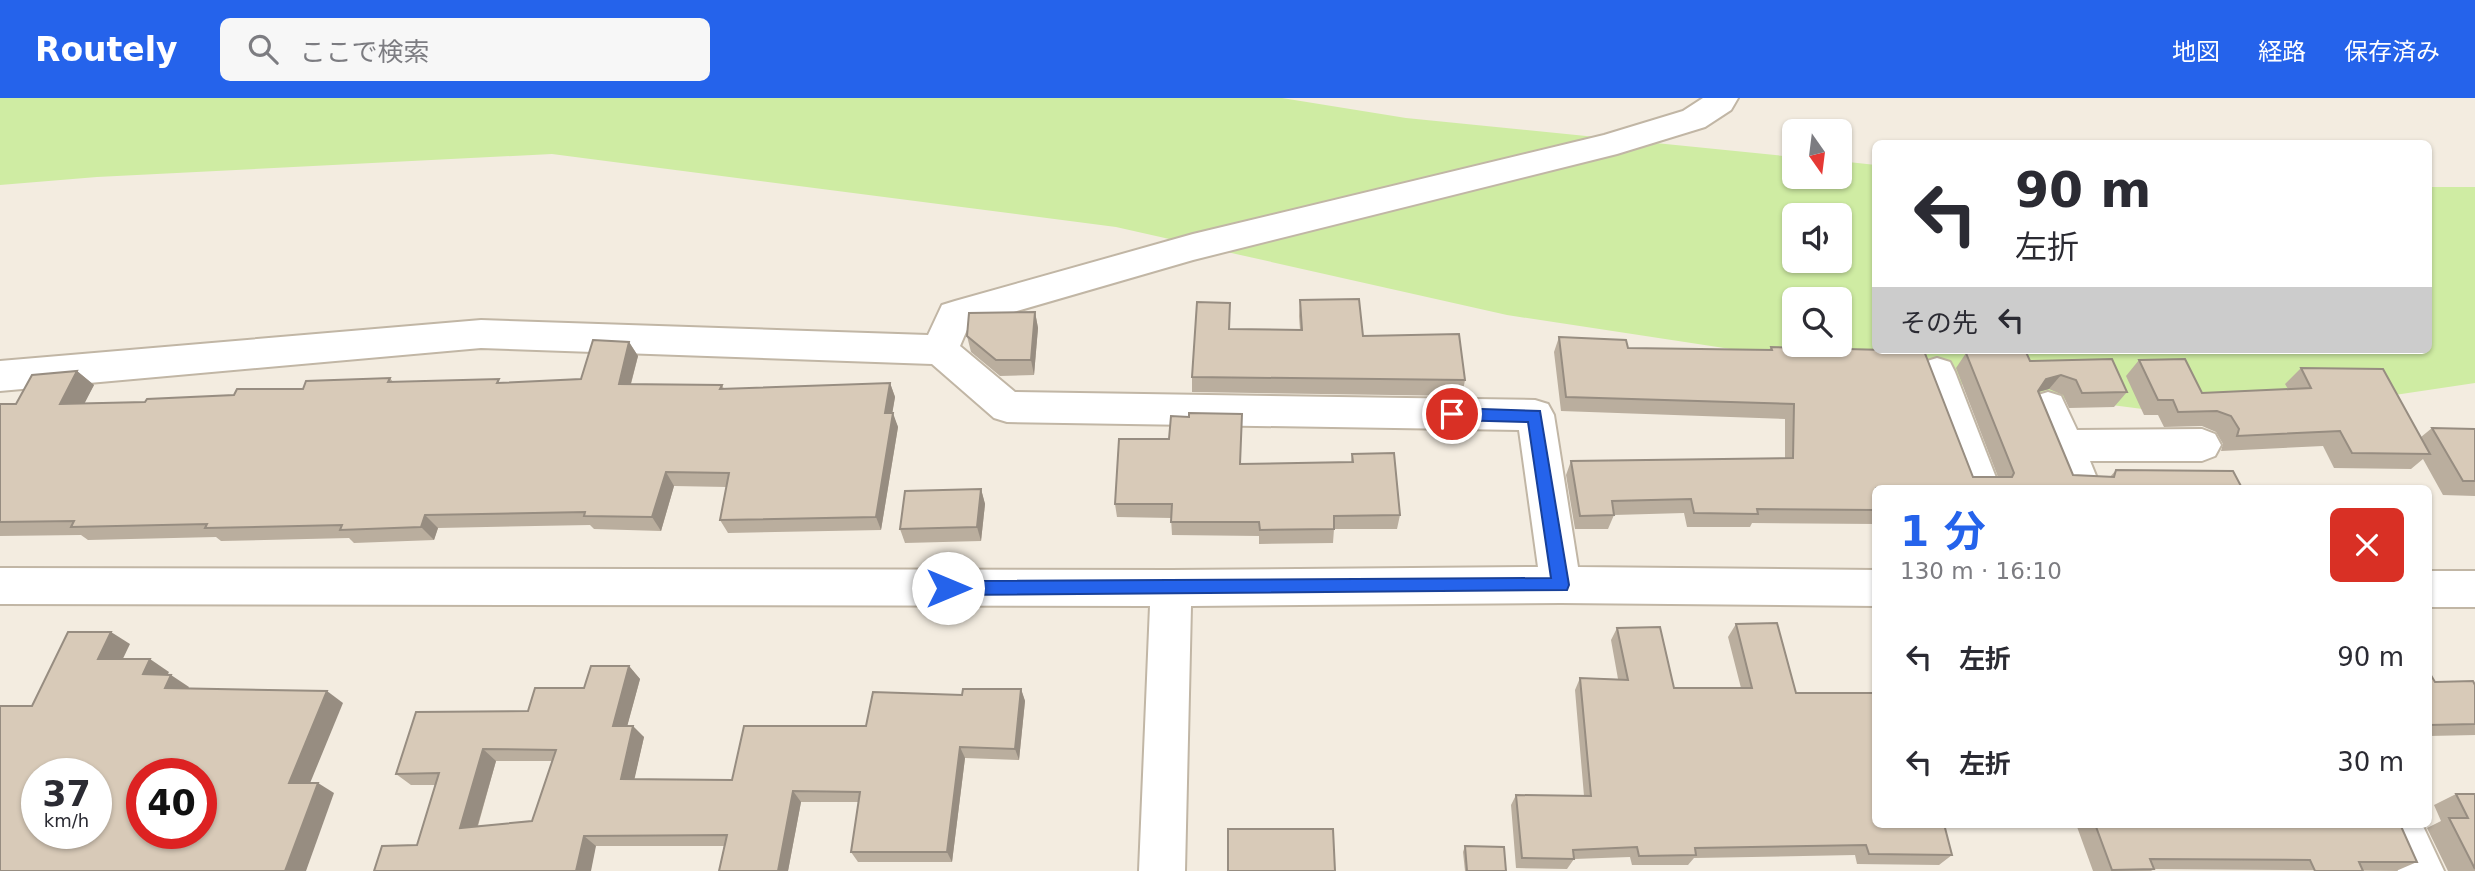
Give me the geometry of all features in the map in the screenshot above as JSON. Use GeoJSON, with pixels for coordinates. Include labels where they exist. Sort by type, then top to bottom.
{"type":"FeatureCollection","features":[{"type":"Feature","properties":{"kind":"street"},"geometry":{"type":"LineString","coordinates":[[940,350],[956,315],[1193,247],[1606,146],[1694,120],[1722,98]]}},
{"type":"Feature","properties":{"kind":"street"},"geometry":{"type":"LineString","coordinates":[[0,376],[481,334],[940,350],[1007,407],[1535,415],[1561,585]]}},
{"type":"Feature","properties":{"kind":"street"},"geometry":{"type":"LineString","coordinates":[[1937,372],[1980,485]]}},
{"type":"Feature","properties":{"kind":"street"},"geometry":{"type":"LineString","coordinates":[[2048,407],[2081,485]]}},
{"type":"Feature","properties":{"kind":"street"},"geometry":{"type":"LineString","coordinates":[[2064,446],[2202,445]]}},
{"type":"Feature","properties":{"kind":"street"},"geometry":{"type":"LineString","coordinates":[[0,586],[1171,589],[1561,585],[1872,588]]}},
{"type":"Feature","properties":{"kind":"street"},"geometry":{"type":"LineString","coordinates":[[1162,871],[1171,589]]}},
{"type":"Feature","properties":{"kind":"street"},"geometry":{"type":"LineString","coordinates":[[2432,589],[2475,589]]}},
{"type":"Feature","properties":{"kind":"street"},"geometry":{"type":"LineString","coordinates":[[2401,828],[2421,871]]}},
{"type":"Feature","properties":{"kind":"green space"},"geometry":{"type":"Polygon","coordinates":[[[0,98],[1282,98],[1406,118],[1782,156],[1782,189],[1852,189],[1852,162],[1872,165],[1872,354],[2432,354],[2432,187],[2475,187],[2475,383],[2228,420],[2026,394],[1783,357],[1852,357],[1852,287],[1782,287],[1782,357],[1507,315],[1116,227],[552,154],[97,177],[0,185],[0,98]]]}},
{"type":"Feature","properties":{"kind":"building"},"geometry":{"type":"Polygon","coordinates":[[[1359,299],[1363,336],[1459,334],[1465,380],[1192,377],[1197,302],[1230,303],[1229,329],[1302,330],[1300,300],[1359,299]]]}},
{"type":"Feature","properties":{"kind":"building"},"geometry":{"type":"Polygon","coordinates":[[[1035,312],[1031,360],[996,360],[967,336],[969,313],[1035,312]]]}},
{"type":"Feature","properties":{"kind":"building"},"geometry":{"type":"Polygon","coordinates":[[[1559,337],[1626,340],[1628,348],[1772,350],[1771,347],[1782,347],[1782,357],[1852,357],[1852,349],[1872,350],[1872,354],[1925,354],[1973,477],[2012,477],[2014,473],[1966,354],[2027,354],[2030,361],[2112,359],[2127,392],[2082,393],[2076,380],[2061,375],[2046,379],[2038,391],[2073,475],[2114,477],[2116,470],[2233,471],[2240,485],[1872,485],[1872,510],[1757,509],[1758,514],[1694,513],[1691,499],[1612,501],[1614,515],[1580,516],[1571,461],[1793,458],[1794,404],[1566,397],[1559,337]]]}},
{"type":"Feature","properties":{"kind":"building"},"geometry":{"type":"Polygon","coordinates":[[[593,340],[629,342],[619,384],[722,385],[720,389],[890,383],[885,413],[893,413],[876,517],[720,520],[729,473],[666,472],[652,517],[584,516],[585,512],[425,515],[421,527],[340,530],[342,525],[71,527],[74,521],[0,522],[0,404],[16,404],[32,375],[77,371],[60,404],[145,402],[147,399],[234,395],[237,389],[303,389],[306,381],[390,378],[388,382],[499,379],[497,383],[581,379],[593,340]]]}},
{"type":"Feature","properties":{"kind":"building"},"geometry":{"type":"Polygon","coordinates":[[[2185,359],[2202,393],[2311,388],[2301,368],[2383,369],[2430,454],[2352,453],[2340,431],[2237,436],[2239,429],[2231,416],[2217,411],[2178,412],[2173,400],[2158,400],[2139,360],[2185,359]]]}},
{"type":"Feature","properties":{"kind":"building"},"geometry":{"type":"Polygon","coordinates":[[[1189,413],[1242,414],[1240,464],[1353,462],[1352,454],[1394,453],[1400,515],[1334,516],[1334,529],[1260,530],[1259,522],[1171,522],[1172,504],[1115,504],[1119,439],[1169,439],[1171,416],[1189,417],[1189,413]]]}},
{"type":"Feature","properties":{"kind":"building"},"geometry":{"type":"Polygon","coordinates":[[[2432,428],[2475,429],[2475,481],[2463,481],[2432,428]]]}},
{"type":"Feature","properties":{"kind":"building"},"geometry":{"type":"Polygon","coordinates":[[[981,489],[977,527],[900,529],[905,491],[981,489]]]}},
{"type":"Feature","properties":{"kind":"building"},"geometry":{"type":"Polygon","coordinates":[[[1777,623],[1796,693],[1872,693],[1872,828],[1945,828],[1952,855],[1869,854],[1866,845],[1695,848],[1696,855],[1639,856],[1637,847],[1573,850],[1574,859],[1522,858],[1516,795],[1591,796],[1580,678],[1628,680],[1617,628],[1660,627],[1674,688],[1752,688],[1736,624],[1777,623]]]}},
{"type":"Feature","properties":{"kind":"building"},"geometry":{"type":"Polygon","coordinates":[[[68,632],[111,632],[98,659],[150,659],[143,674],[171,675],[165,688],[327,691],[289,783],[318,783],[285,871],[0,871],[0,706],[32,706],[68,632]]]}},
{"type":"Feature","properties":{"kind":"building"},"geometry":{"type":"Polygon","coordinates":[[[591,666],[629,666],[613,726],[633,726],[621,779],[732,780],[744,726],[866,726],[873,692],[962,695],[963,689],[1021,689],[1015,749],[960,747],[947,852],[851,852],[860,792],[793,791],[778,871],[719,871],[727,835],[584,836],[576,871],[374,871],[382,846],[417,845],[439,773],[396,774],[416,712],[528,711],[535,688],[584,688],[591,666]],[[483,749],[460,828],[532,821],[556,750],[483,749]]]}},
{"type":"Feature","properties":{"kind":"building"},"geometry":{"type":"Polygon","coordinates":[[[2432,677],[2435,682],[2473,681],[2475,724],[2432,725],[2432,677]]]}},
{"type":"Feature","properties":{"kind":"building"},"geometry":{"type":"Polygon","coordinates":[[[2456,794],[2475,794],[2475,869],[2449,818],[2468,818],[2456,794]]]}},
{"type":"Feature","properties":{"kind":"building"},"geometry":{"type":"Polygon","coordinates":[[[2096,828],[2402,828],[2417,862],[2359,862],[2363,871],[2315,871],[2310,860],[2150,859],[2154,869],[2112,870],[2096,828]]]}},
{"type":"Feature","properties":{"kind":"building"},"geometry":{"type":"Polygon","coordinates":[[[1228,829],[1333,829],[1335,871],[1228,871],[1228,829]]]}},
{"type":"Feature","properties":{"kind":"building"},"geometry":{"type":"Polygon","coordinates":[[[1465,846],[1504,847],[1506,871],[1467,871],[1465,846]]]}},
{"type":"Feature","properties":{"kind":"route"},"geometry":{"type":"LineString","coordinates":[[948,588],[1561,585],[1535,415],[1452,414]]}}]}
